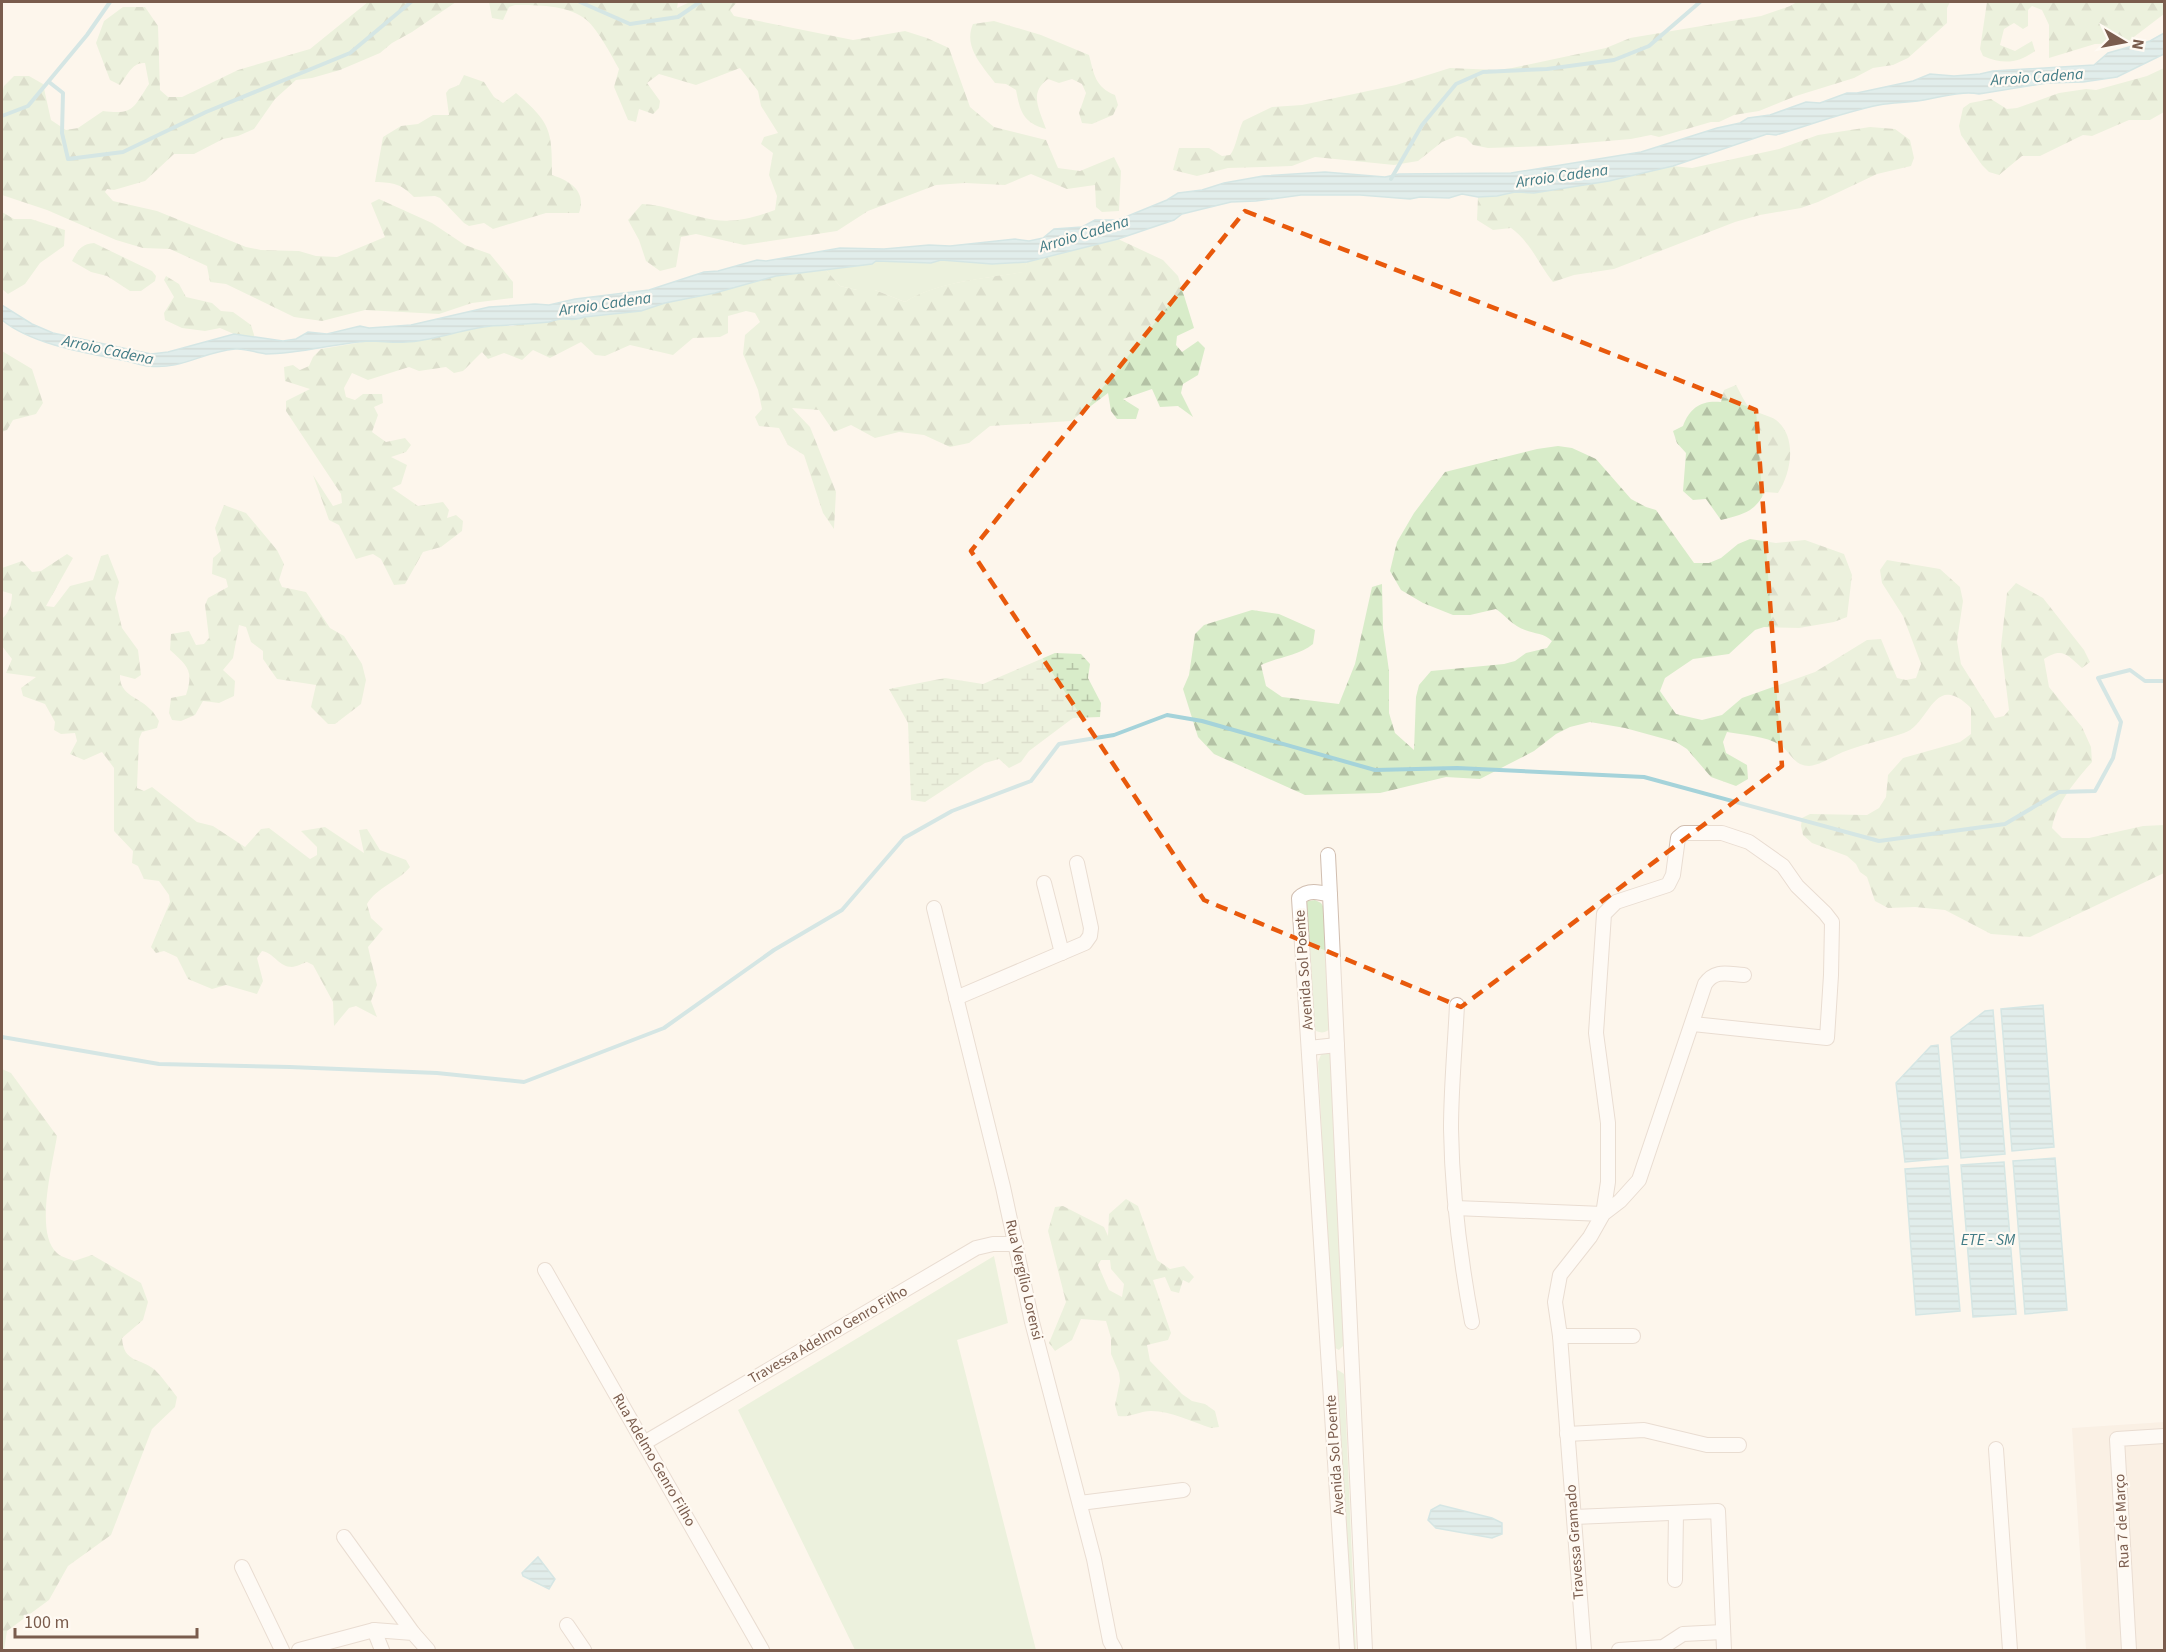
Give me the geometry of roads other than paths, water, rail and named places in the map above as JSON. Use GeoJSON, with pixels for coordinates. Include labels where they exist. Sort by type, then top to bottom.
{"type":"FeatureCollection","features":[{"type":"Feature","properties":{"kind":"street"},"geometry":{"type":"LineString","coordinates":[[1603,1214],[1608,1182],[1608,1123],[1596,1033],[1604,914],[1616,902],[1668,885],[1673,875],[1678,838],[1684,833],[1722,833],[1749,843],[1783,866],[1797,886],[1832,922],[1827,1038],[1693,1024]]}},
{"type":"Feature","properties":{"kind":"street"},"geometry":{"type":"LineString","coordinates":[[1328,855],[1330,895]]}},
{"type":"Feature","properties":{"kind":"street"},"geometry":{"type":"LineString","coordinates":[[956,998],[1085,943],[1090,936],[1091,928],[1077,863]]}},
{"type":"Feature","properties":{"kind":"street"},"geometry":{"type":"LineString","coordinates":[[1044,883],[1062,953]]}},
{"type":"Feature","properties":{"kind":"street","name":"Avenida Sol Poente"},"geometry":{"type":"LineString","coordinates":[[1347,1650],[1299,898],[1305,893],[1317,892],[1330,895],[1365,1650]]}},
{"type":"Feature","properties":{"kind":"street","name":"Rua Vergílio Lorensi"},"geometry":{"type":"LineString","coordinates":[[934,908],[1016,1244],[1032,1322],[1094,1559],[1110,1641],[1115,1650]]}},
{"type":"Feature","properties":{"kind":"street"},"geometry":{"type":"LineString","coordinates":[[1455,1208],[1603,1214],[1620,1201],[1639,1180],[1705,984],[1716,973],[1744,975]]}},
{"type":"Feature","properties":{"kind":"street"},"geometry":{"type":"LineString","coordinates":[[1457,1005],[1451,1130],[1460,1257],[1472,1322]]}},
{"type":"Feature","properties":{"kind":"street"},"geometry":{"type":"LineString","coordinates":[[1309,1048],[1337,1045]]}},
{"type":"Feature","properties":{"kind":"street","name":"Travessa Gramado"},"geometry":{"type":"LineString","coordinates":[[1584,1650],[1560,1336],[1555,1302],[1560,1275],[1590,1237],[1603,1214]]}},
{"type":"Feature","properties":{"kind":"street","name":"Travessa Adelmo Genro Filho"},"geometry":{"type":"LineString","coordinates":[[644,1443],[976,1248],[993,1244],[1016,1244]]}},
{"type":"Feature","properties":{"kind":"street","name":"Rua Adelmo Genro Filho"},"geometry":{"type":"LineString","coordinates":[[545,1270],[762,1650]]}},
{"type":"Feature","properties":{"kind":"street"},"geometry":{"type":"LineString","coordinates":[[1560,1336],[1633,1336]]}},
{"type":"Feature","properties":{"kind":"street"},"geometry":{"type":"LineString","coordinates":[[1329,1362],[1351,1362]]}},
{"type":"Feature","properties":{"kind":"street"},"geometry":{"type":"LineString","coordinates":[[1567,1434],[1644,1430],[1707,1445],[1739,1445]]}},
{"type":"Feature","properties":{"kind":"street","name":"Rua 7 de Março"},"geometry":{"type":"LineString","coordinates":[[2129,1650],[2117,1439],[2164,1436]]}},
{"type":"Feature","properties":{"kind":"street"},"geometry":{"type":"LineString","coordinates":[[1996,1449],[2010,1650]]}},
{"type":"Feature","properties":{"kind":"street"},"geometry":{"type":"LineString","coordinates":[[1080,1503],[1183,1490]]}},
{"type":"Feature","properties":{"kind":"street"},"geometry":{"type":"LineString","coordinates":[[1574,1517],[1719,1511],[1724,1650]]}},
{"type":"Feature","properties":{"kind":"street"},"geometry":{"type":"LineString","coordinates":[[1675,1580],[1676,1513]]}},
{"type":"Feature","properties":{"kind":"street"},"geometry":{"type":"LineString","coordinates":[[344,1537],[413,1633],[428,1650]]}},
{"type":"Feature","properties":{"kind":"street"},"geometry":{"type":"LineString","coordinates":[[242,1567],[282,1650]]}},
{"type":"Feature","properties":{"kind":"street"},"geometry":{"type":"LineString","coordinates":[[567,1625],[584,1650]]}},
{"type":"Feature","properties":{"kind":"street"},"geometry":{"type":"LineString","coordinates":[[299,1650],[374,1630],[413,1633]]}},
{"type":"Feature","properties":{"kind":"street"},"geometry":{"type":"LineString","coordinates":[[374,1630],[382,1650]]}},
{"type":"Feature","properties":{"kind":"street"},"geometry":{"type":"LineString","coordinates":[[1619,1650],[1663,1647],[1683,1634],[1723,1632]]}},
{"type":"Feature","properties":{"kind":"water","name":"Arroio Cadena"},"geometry":{"type":"Polygon","coordinates":[[[2164,33],[2164,54],[2117,77],[2083,82],[2047,83],[1979,94],[1960,93],[1879,105],[1776,135],[1767,134],[1673,166],[1609,181],[1534,193],[1515,192],[1497,196],[1478,197],[1462,194],[1449,198],[1410,199],[1360,195],[1301,195],[1231,202],[1182,214],[1174,220],[1118,239],[1027,262],[992,264],[941,260],[931,263],[876,261],[872,264],[776,276],[641,311],[491,326],[416,341],[357,342],[279,354],[235,349],[160,367],[75,351],[28,335],[2,320],[2,305],[32,324],[53,333],[151,354],[168,352],[234,334],[283,341],[296,339],[308,332],[327,334],[360,326],[369,328],[411,325],[489,307],[549,305],[575,299],[649,290],[704,272],[718,271],[757,260],[766,261],[840,248],[884,249],[929,245],[950,246],[1015,239],[1029,241],[1043,238],[1054,229],[1082,227],[1095,220],[1118,220],[1167,200],[1178,193],[1263,176],[1325,172],[1385,177],[1399,174],[1511,173],[1641,152],[1740,123],[1748,118],[1770,115],[1806,102],[1820,103],[1847,93],[1913,81],[1930,74],[1954,76],[1993,71],[2094,65],[2108,53],[2150,41],[2164,33]]]}},
{"type":"Feature","properties":{"kind":"water"},"geometry":{"type":"Polygon","coordinates":[[[2043,1005],[2054,1147],[2012,1151],[2001,1009],[2043,1005]]]}},
{"type":"Feature","properties":{"kind":"water"},"geometry":{"type":"Polygon","coordinates":[[[1993,1010],[2005,1154],[1961,1158],[1951,1037],[1985,1011],[1993,1010]]]}},
{"type":"Feature","properties":{"kind":"water"},"geometry":{"type":"Polygon","coordinates":[[[1938,1045],[1948,1158],[1905,1162],[1896,1083],[1931,1046],[1938,1045]]]}},
{"type":"Feature","properties":{"kind":"water","name":"ETE - SM"},"geometry":{"type":"Polygon","coordinates":[[[2055,1158],[2067,1310],[2025,1314],[2013,1161],[2055,1158]]]}},
{"type":"Feature","properties":{"kind":"water","name":"ETE - SM"},"geometry":{"type":"Polygon","coordinates":[[[2004,1162],[2016,1314],[1973,1317],[1961,1165],[2004,1162]]]}},
{"type":"Feature","properties":{"kind":"water","name":"ETE - SM"},"geometry":{"type":"Polygon","coordinates":[[[1948,1166],[1960,1311],[1916,1315],[1905,1169],[1948,1166]]]}},
{"type":"Feature","properties":{"kind":"water"},"geometry":{"type":"Polygon","coordinates":[[[1440,1505],[1492,1518],[1502,1523],[1502,1534],[1492,1538],[1436,1528],[1428,1520],[1431,1510],[1440,1505]]]}},
{"type":"Feature","properties":{"kind":"water"},"geometry":{"type":"Polygon","coordinates":[[[538,1557],[555,1579],[549,1589],[523,1576],[522,1573],[538,1557]]]}},
{"type":"Feature","properties":{"kind":"waterway"},"geometry":{"type":"LineString","coordinates":[[2,116],[28,106],[87,35],[110,2]]}},
{"type":"Feature","properties":{"kind":"waterway"},"geometry":{"type":"LineString","coordinates":[[49,82],[63,93],[62,133],[68,159],[123,152],[206,112],[350,53],[411,2]]}},
{"type":"Feature","properties":{"kind":"waterway"},"geometry":{"type":"LineString","coordinates":[[580,2],[630,24],[678,17],[700,2]]}},
{"type":"Feature","properties":{"kind":"waterway"},"geometry":{"type":"LineString","coordinates":[[1391,179],[1422,125],[1456,84],[1483,72],[1547,69],[1614,60],[1649,46],[1700,2]]}},
{"type":"Feature","properties":{"kind":"waterway"},"geometry":{"type":"LineString","coordinates":[[2,1037],[159,1064],[437,1073],[524,1082],[664,1028],[774,950],[842,910],[904,838],[952,811],[1031,781],[1059,744],[1114,735],[1167,715],[1202,721],[1375,770],[1457,768],[1644,777],[1879,841],[2005,824],[2059,792],[2095,791],[2113,758],[2121,722],[2098,678],[2130,670],[2145,681],[2164,681]]}}]}
